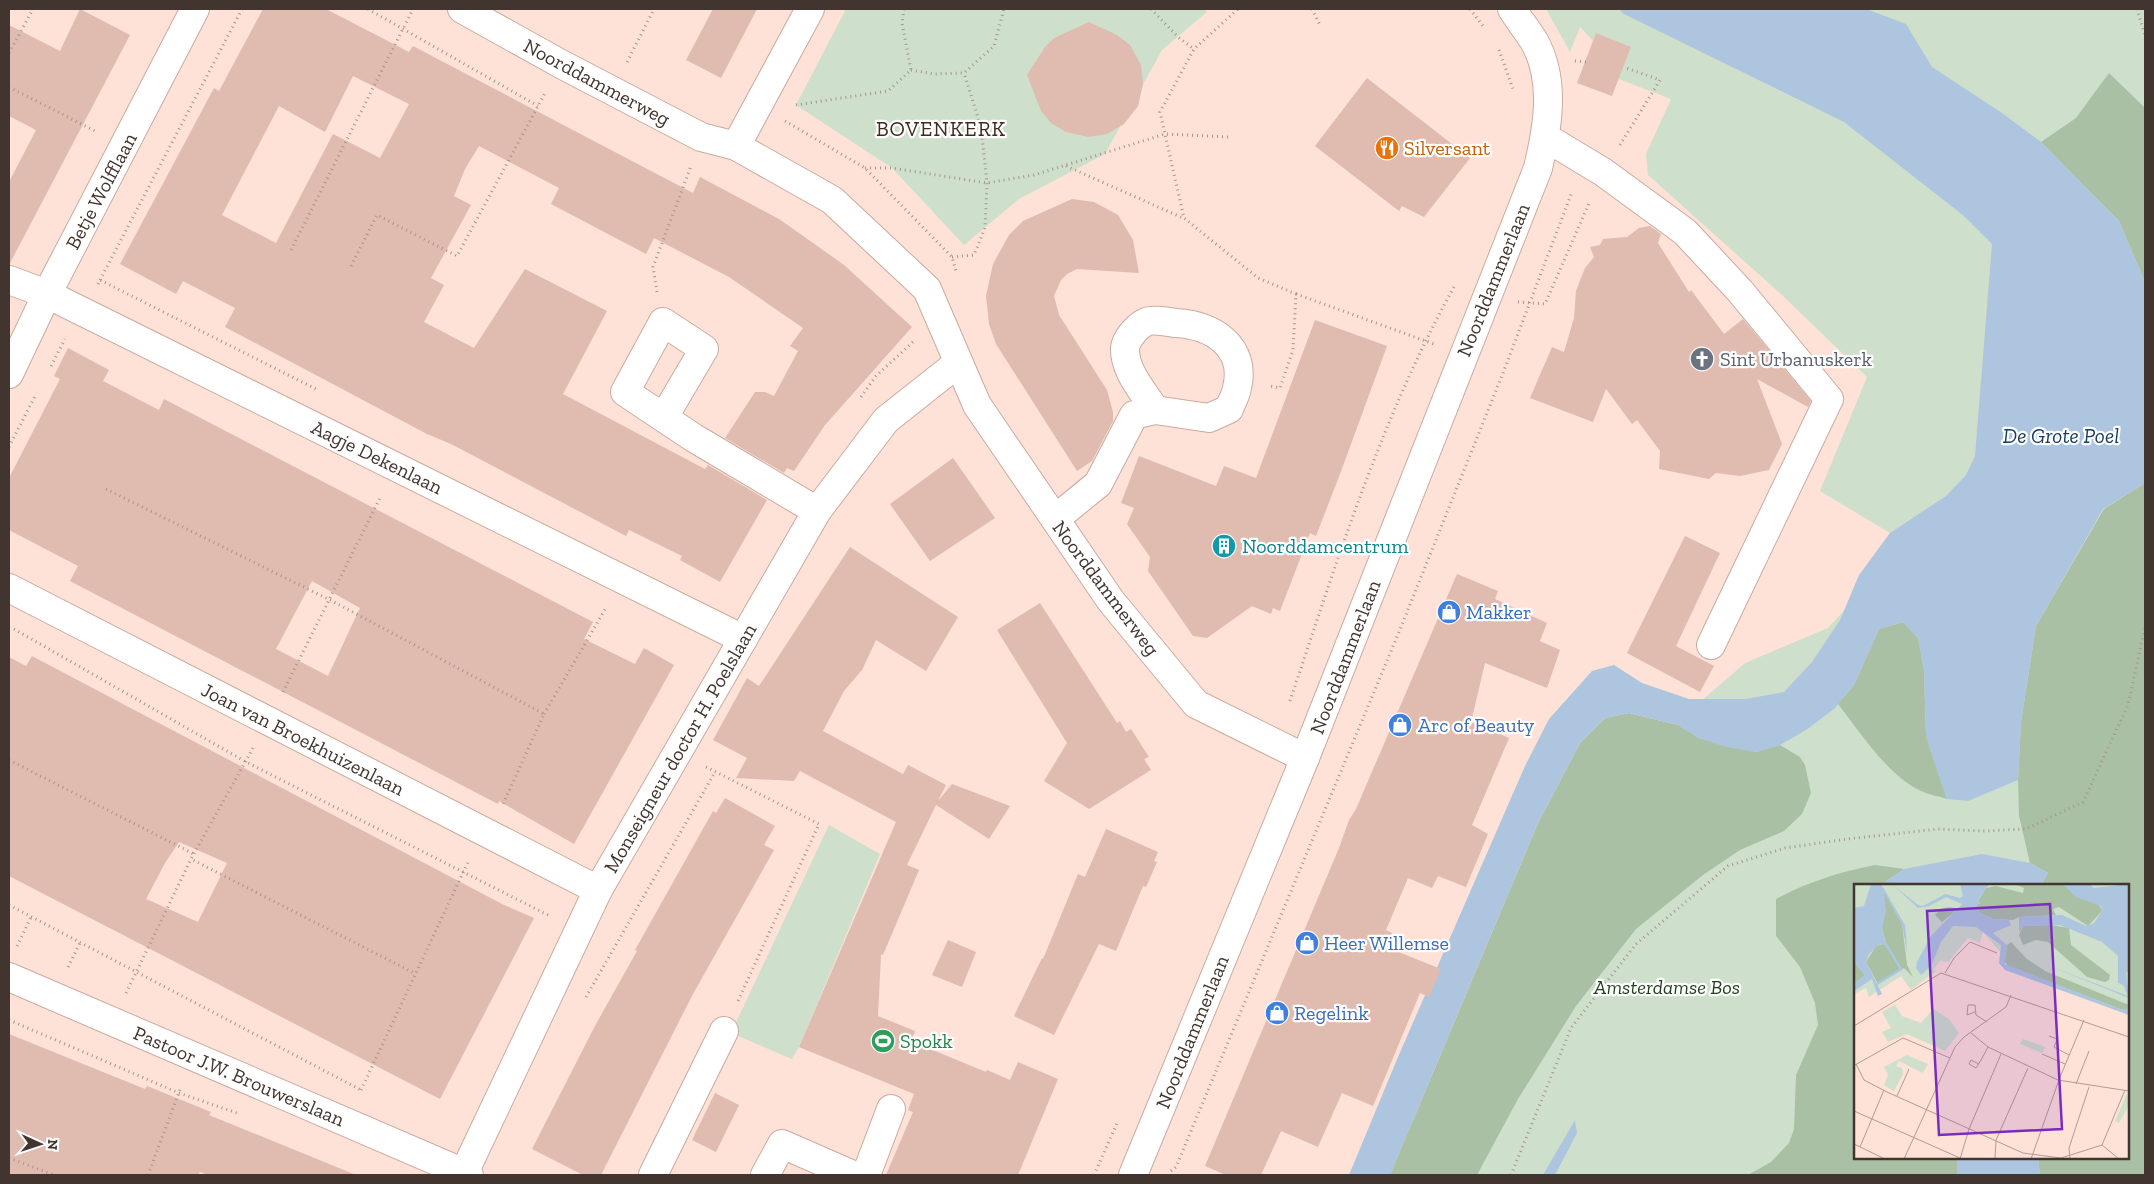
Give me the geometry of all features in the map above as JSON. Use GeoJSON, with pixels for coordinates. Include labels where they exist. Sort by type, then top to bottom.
{"type":"FeatureCollection","features":[{"type":"Feature","properties":{"kind":"street","name":"Betje Wolfflaan"},"geometry":{"type":"LineString","coordinates":[[9,374],[47,294],[196,9]]}},
{"type":"Feature","properties":{"kind":"street","name":"Noorddammerweg"},"geometry":{"type":"LineString","coordinates":[[462,9],[561,64],[701,137],[736,146],[832,200],[927,288],[977,405],[1111,601],[1196,704],[1305,758]]}},
{"type":"Feature","properties":{"kind":"street"},"geometry":{"type":"LineString","coordinates":[[736,146],[810,9]]}},
{"type":"Feature","properties":{"kind":"street","name":"Noorddammerlaan"},"geometry":{"type":"LineString","coordinates":[[1133,1175],[1305,758],[1538,168],[1545,137],[1549,104],[1546,73],[1535,43],[1512,9]]}},
{"type":"Feature","properties":{"kind":"street"},"geometry":{"type":"LineString","coordinates":[[1545,137],[1593,166],[1685,232],[1740,291],[1829,399],[1711,645]]}},
{"type":"Feature","properties":{"kind":"street","name":"Aagje Dekenlaan"},"geometry":{"type":"LineString","coordinates":[[9,280],[47,294],[743,639]]}},
{"type":"Feature","properties":{"kind":"street"},"geometry":{"type":"LineString","coordinates":[[1055,519],[1098,484],[1134,415],[1155,410],[1209,418],[1228,410],[1238,381],[1238,369],[1232,347],[1214,333],[1189,324],[1147,321],[1135,330],[1125,346],[1127,364],[1155,410]]}},
{"type":"Feature","properties":{"kind":"street"},"geometry":{"type":"LineString","coordinates":[[664,417],[704,349],[663,322],[625,392],[694,438],[817,512]]}},
{"type":"Feature","properties":{"kind":"street","name":"Monseigneur doctor H. Poelslaan"},"geometry":{"type":"LineString","coordinates":[[465,1174],[598,890],[817,512],[886,420],[958,363]]}},
{"type":"Feature","properties":{"kind":"street","name":"Joan van Broekhuizenlaan"},"geometry":{"type":"LineString","coordinates":[[9,588],[598,890]]}},
{"type":"Feature","properties":{"kind":"street","name":"Pastoor J.W. Brouwerslaan"},"geometry":{"type":"LineString","coordinates":[[11,965],[112,1021],[465,1174]]}},
{"type":"Feature","properties":{"kind":"street"},"geometry":{"type":"LineString","coordinates":[[653,1175],[724,1031]]}},
{"type":"Feature","properties":{"kind":"street"},"geometry":{"type":"LineString","coordinates":[[866,1175],[891,1109]]}},
{"type":"Feature","properties":{"kind":"street"},"geometry":{"type":"LineString","coordinates":[[764,1175],[782,1144],[853,1175]]}},
{"type":"Feature","properties":{"kind":"path"},"geometry":{"type":"LineString","coordinates":[[9,52],[33,9]]}},
{"type":"Feature","properties":{"kind":"path"},"geometry":{"type":"LineString","coordinates":[[100,280],[242,9]]}},
{"type":"Feature","properties":{"kind":"path"},"geometry":{"type":"LineString","coordinates":[[368,9],[538,106]]}},
{"type":"Feature","properties":{"kind":"path"},"geometry":{"type":"LineString","coordinates":[[292,250],[413,9]]}},
{"type":"Feature","properties":{"kind":"path"},"geometry":{"type":"LineString","coordinates":[[612,90],[654,9]]}},
{"type":"Feature","properties":{"kind":"path"},"geometry":{"type":"LineString","coordinates":[[904,9],[902,23],[911,70]]}},
{"type":"Feature","properties":{"kind":"path"},"geometry":{"type":"LineString","coordinates":[[911,70],[934,74],[964,73],[994,46],[1004,9]]}},
{"type":"Feature","properties":{"kind":"path"},"geometry":{"type":"LineString","coordinates":[[1151,9],[1178,37],[1194,49]]}},
{"type":"Feature","properties":{"kind":"path"},"geometry":{"type":"LineString","coordinates":[[1184,218],[1160,112],[1194,49],[1238,9]]}},
{"type":"Feature","properties":{"kind":"path"},"geometry":{"type":"LineString","coordinates":[[1312,9],[1320,26]]}},
{"type":"Feature","properties":{"kind":"path"},"geometry":{"type":"LineString","coordinates":[[1470,9],[1485,30]]}},
{"type":"Feature","properties":{"kind":"path"},"geometry":{"type":"LineString","coordinates":[[2137,9],[2145,35]]}},
{"type":"Feature","properties":{"kind":"path"},"geometry":{"type":"LineString","coordinates":[[1494,42],[1499,49],[1515,95]]}},
{"type":"Feature","properties":{"kind":"path"},"geometry":{"type":"LineString","coordinates":[[351,266],[377,216],[457,256],[561,64]]}},
{"type":"Feature","properties":{"kind":"path"},"geometry":{"type":"LineString","coordinates":[[1165,1175],[1176,1167],[1400,632],[1504,373],[1529,303],[1593,166],[1660,80],[1626,68]]}},
{"type":"Feature","properties":{"kind":"path"},"geometry":{"type":"LineString","coordinates":[[758,105],[796,105],[888,91],[911,70]]}},
{"type":"Feature","properties":{"kind":"path"},"geometry":{"type":"LineString","coordinates":[[952,257],[974,255],[985,228],[987,183],[981,127],[964,73]]}},
{"type":"Feature","properties":{"kind":"path"},"geometry":{"type":"LineString","coordinates":[[9,87],[124,146]]}},
{"type":"Feature","properties":{"kind":"path"},"geometry":{"type":"LineString","coordinates":[[758,105],[865,168],[952,257],[957,276]]}},
{"type":"Feature","properties":{"kind":"path"},"geometry":{"type":"LineString","coordinates":[[865,168],[892,168],[987,183],[1034,175],[1165,134],[1228,137]]}},
{"type":"Feature","properties":{"kind":"path"},"geometry":{"type":"LineString","coordinates":[[663,322],[653,267],[701,137]]}},
{"type":"Feature","properties":{"kind":"path"},"geometry":{"type":"LineString","coordinates":[[1065,166],[1184,218],[1258,278],[1296,294],[1463,355]]}},
{"type":"Feature","properties":{"kind":"path"},"geometry":{"type":"LineString","coordinates":[[1486,298],[1545,304],[1593,166]]}},
{"type":"Feature","properties":{"kind":"path"},"geometry":{"type":"LineString","coordinates":[[1276,743],[1348,528],[1424,341],[1457,282]]}},
{"type":"Feature","properties":{"kind":"path"},"geometry":{"type":"LineString","coordinates":[[1238,381],[1280,388],[1293,350],[1296,294]]}},
{"type":"Feature","properties":{"kind":"path"},"geometry":{"type":"LineString","coordinates":[[112,1021],[194,854],[268,721],[396,467]]}},
{"type":"Feature","properties":{"kind":"path"},"geometry":{"type":"LineString","coordinates":[[106,489],[330,600],[544,714]]}},
{"type":"Feature","properties":{"kind":"path"},"geometry":{"type":"LineString","coordinates":[[346,1122],[464,872],[486,833],[544,714],[622,579]]}},
{"type":"Feature","properties":{"kind":"path"},"geometry":{"type":"LineString","coordinates":[[9,626],[246,762],[554,918]]}},
{"type":"Feature","properties":{"kind":"path"},"geometry":{"type":"LineString","coordinates":[[1511,1175],[1571,1028],[1636,944],[1682,904],[1728,866],[1784,848],[1938,829],[1983,831],[2026,829],[2084,802],[2128,706],[2145,627]]}},
{"type":"Feature","properties":{"kind":"path"},"geometry":{"type":"LineString","coordinates":[[677,752],[819,824],[724,1031]]}},
{"type":"Feature","properties":{"kind":"path"},"geometry":{"type":"LineString","coordinates":[[9,760],[194,854]]}},
{"type":"Feature","properties":{"kind":"path"},"geometry":{"type":"LineString","coordinates":[[582,1004],[714,772]]}},
{"type":"Feature","properties":{"kind":"path"},"geometry":{"type":"LineString","coordinates":[[192,859],[416,974]]}},
{"type":"Feature","properties":{"kind":"path"},"geometry":{"type":"LineString","coordinates":[[9,905],[361,1090]]}},
{"type":"Feature","properties":{"kind":"path"},"geometry":{"type":"LineString","coordinates":[[11,965],[31,917]]}},
{"type":"Feature","properties":{"kind":"path"},"geometry":{"type":"LineString","coordinates":[[9,1020],[179,1093],[242,1115]]}},
{"type":"Feature","properties":{"kind":"path"},"geometry":{"type":"LineString","coordinates":[[148,1175],[192,1056]]}},
{"type":"Feature","properties":{"kind":"path"},"geometry":{"type":"LineString","coordinates":[[1094,1175],[1121,1112]]}},
{"type":"Feature","properties":{"kind":"path"},"geometry":{"type":"LineString","coordinates":[[9,1158],[54,1175]]}},
{"type":"Feature","properties":{"kind":"green space"},"geometry":{"type":"Polygon","coordinates":[[[846,9],[1204,9],[1207,12],[1162,50],[1105,154],[1019,199],[964,245],[892,168],[796,105],[846,9]]]}},
{"type":"Feature","properties":{"kind":"green space","name":"Amsterdamse Bos"},"geometry":{"type":"Polygon","coordinates":[[[1546,9],[2145,9],[2145,1175],[1376,1175],[1679,720],[1745,663],[1828,628],[1920,528],[1923,512],[1890,533],[1820,491],[1867,377],[1783,296],[1648,175],[1646,154],[1671,99],[1595,70],[1596,44],[1580,27],[1570,52],[1546,9]]]}},
{"type":"Feature","properties":{"kind":"green space"},"geometry":{"type":"Polygon","coordinates":[[[2109,73],[2145,108],[2145,282],[2119,221],[2041,142],[2076,118],[2109,73]]]}},
{"type":"Feature","properties":{"kind":"green space"},"geometry":{"type":"Polygon","coordinates":[[[2145,483],[2145,1175],[2040,1175],[2038,1159],[2129,1159],[2129,884],[2042,884],[2048,873],[2030,863],[2019,816],[2018,780],[2021,722],[2036,626],[2104,509],[2145,483]]]}},
{"type":"Feature","properties":{"kind":"green space"},"geometry":{"type":"Polygon","coordinates":[[[1903,622],[1918,638],[1924,670],[1926,736],[1947,799],[1927,794],[1897,775],[1865,740],[1838,704],[1854,685],[1879,629],[1903,622]]]}},
{"type":"Feature","properties":{"kind":"green space"},"geometry":{"type":"Polygon","coordinates":[[[1629,713],[1678,725],[1699,738],[1756,752],[1780,745],[1800,757],[1805,765],[1811,793],[1802,814],[1784,831],[1740,850],[1703,875],[1636,929],[1576,1006],[1518,1099],[1477,1175],[1390,1175],[1538,823],[1580,743],[1605,718],[1629,713]]]}},
{"type":"Feature","properties":{"kind":"green space"},"geometry":{"type":"Polygon","coordinates":[[[829,825],[880,854],[799,1047],[792,1059],[731,1033],[829,825]]]}},
{"type":"Feature","properties":{"kind":"green space"},"geometry":{"type":"Polygon","coordinates":[[[1875,865],[1904,869],[1886,881],[1914,884],[1854,884],[1854,1159],[1957,1159],[1957,1175],[1748,1175],[1771,1162],[1789,1143],[1794,1129],[1796,1075],[1818,1025],[1815,1003],[1800,967],[1776,936],[1776,899],[1824,878],[1875,865]]]}},
{"type":"Feature","properties":{"kind":"water","name":"De Grote Poel"},"geometry":{"type":"Polygon","coordinates":[[[1619,9],[1866,9],[1906,24],[1932,67],[2002,113],[2041,142],[2119,221],[2145,282],[2145,483],[2103,509],[2036,626],[2021,722],[2018,780],[1968,801],[1947,799],[1926,736],[1924,670],[1918,638],[1903,622],[1879,629],[1854,685],[1834,709],[1806,730],[1780,745],[1756,752],[1726,747],[1699,738],[1678,725],[1629,713],[1605,718],[1580,743],[1538,823],[1390,1175],[1349,1175],[1398,1057],[1525,766],[1549,719],[1592,671],[1614,665],[1642,683],[1689,699],[1746,699],[1784,692],[1812,662],[1840,620],[1859,575],[1890,533],[1946,496],[1966,475],[1975,456],[1992,244],[1964,216],[1844,122],[1624,14],[1619,9]]]}},
{"type":"Feature","properties":{"kind":"water"},"geometry":{"type":"Polygon","coordinates":[[[1982,854],[2030,863],[2048,873],[2042,884],[1911,884],[1885,882],[1904,869],[1982,854]]]}},
{"type":"Feature","properties":{"kind":"water"},"geometry":{"type":"Polygon","coordinates":[[[1575,1120],[1577,1133],[1555,1175],[1543,1175],[1575,1120]]]}},
{"type":"Feature","properties":{"kind":"water"},"geometry":{"type":"Polygon","coordinates":[[[1957,1159],[2038,1159],[2040,1175],[1957,1175],[1957,1159]]]}},
{"type":"Feature","properties":{"kind":"building"},"geometry":{"type":"Polygon","coordinates":[[[80,9],[130,35],[9,265],[9,182],[36,130],[9,116],[9,25],[60,51],[80,9]]]}},
{"type":"Feature","properties":{"kind":"building"},"geometry":{"type":"Polygon","coordinates":[[[263,9],[326,9],[409,52],[413,46],[693,193],[700,177],[779,219],[844,265],[912,327],[825,425],[794,471],[787,468],[784,473],[725,438],[755,392],[765,392],[774,396],[798,351],[790,346],[803,328],[729,277],[654,238],[646,254],[551,204],[559,188],[479,146],[465,169],[454,196],[471,205],[431,278],[444,285],[424,322],[474,348],[525,269],[607,311],[563,394],[705,469],[708,465],[767,500],[720,582],[680,560],[682,556],[629,530],[626,536],[451,444],[427,434],[225,327],[235,308],[183,281],[176,294],[120,264],[214,88],[219,91],[263,9]],[[353,76],[325,132],[279,106],[222,215],[276,243],[333,134],[380,158],[409,104],[353,76]]]}},
{"type":"Feature","properties":{"kind":"building"},"geometry":{"type":"Polygon","coordinates":[[[713,9],[757,9],[721,78],[686,60],[713,9]]]}},
{"type":"Feature","properties":{"kind":"building"},"geometry":{"type":"Polygon","coordinates":[[[1089,22],[1117,35],[1130,45],[1141,65],[1143,84],[1138,106],[1124,124],[1107,134],[1089,137],[1066,132],[1051,123],[1041,111],[1027,75],[1045,47],[1054,38],[1089,22]]]}},
{"type":"Feature","properties":{"kind":"building"},"geometry":{"type":"Polygon","coordinates":[[[1596,33],[1631,47],[1612,96],[1577,83],[1596,33]]]}},
{"type":"Feature","properties":{"kind":"building"},"geometry":{"type":"Polygon","coordinates":[[[1367,78],[1470,158],[1424,217],[1402,206],[1399,211],[1315,146],[1367,78]]]}},
{"type":"Feature","properties":{"kind":"building"},"geometry":{"type":"Polygon","coordinates":[[[1072,199],[1094,202],[1118,215],[1133,240],[1139,273],[1077,269],[1067,274],[1061,280],[1054,296],[1059,315],[1107,390],[1113,412],[1113,421],[1092,461],[1077,471],[996,344],[989,324],[986,296],[993,264],[1009,235],[1023,221],[1072,199]]]}},
{"type":"Feature","properties":{"kind":"building","name":"Sint Urbanuskerk"},"geometry":{"type":"Polygon","coordinates":[[[1650,226],[1661,234],[1658,243],[1689,292],[1691,290],[1724,334],[1743,319],[1811,401],[1808,407],[1757,379],[1782,444],[1769,470],[1740,476],[1716,473],[1709,479],[1659,469],[1660,451],[1637,420],[1632,424],[1606,389],[1593,422],[1530,398],[1552,347],[1564,352],[1574,318],[1576,291],[1585,268],[1594,257],[1590,247],[1600,245],[1603,239],[1627,237],[1639,228],[1650,226]]]}},
{"type":"Feature","properties":{"kind":"building","name":"Noorddamcentrum"},"geometry":{"type":"Polygon","coordinates":[[[1315,320],[1387,346],[1340,474],[1316,536],[1310,533],[1280,611],[1273,608],[1271,614],[1252,606],[1207,638],[1193,636],[1148,571],[1150,557],[1127,524],[1134,508],[1121,503],[1139,456],[1216,486],[1224,466],[1256,478],[1315,320]]]}},
{"type":"Feature","properties":{"kind":"building"},"geometry":{"type":"Polygon","coordinates":[[[68,348],[109,370],[103,381],[159,410],[164,399],[593,622],[584,639],[635,664],[644,648],[674,665],[574,844],[499,801],[498,804],[70,581],[78,566],[9,530],[9,478],[60,379],[54,376],[68,348]],[[312,581],[276,649],[328,676],[360,608],[312,581]]]}},
{"type":"Feature","properties":{"kind":"building"},"geometry":{"type":"Polygon","coordinates":[[[953,458],[995,518],[930,561],[890,504],[953,458]]]}},
{"type":"Feature","properties":{"kind":"building"},"geometry":{"type":"Polygon","coordinates":[[[1685,536],[1720,553],[1676,646],[1714,666],[1700,692],[1627,653],[1685,536]]]}},
{"type":"Feature","properties":{"kind":"building"},"geometry":{"type":"Polygon","coordinates":[[[850,547],[958,617],[926,671],[876,640],[862,670],[844,691],[823,731],[903,774],[908,765],[946,785],[938,801],[952,784],[1010,806],[989,839],[936,805],[907,865],[919,870],[883,955],[881,954],[878,1016],[915,1031],[911,1041],[986,1072],[987,1070],[1010,1080],[1018,1062],[1058,1079],[1018,1175],[886,1175],[913,1112],[908,1110],[914,1094],[799,1047],[896,822],[800,771],[794,781],[736,778],[747,758],[713,740],[747,678],[759,686],[850,547]]]}},
{"type":"Feature","properties":{"kind":"building"},"geometry":{"type":"Polygon","coordinates":[[[1457,574],[1498,591],[1495,599],[1547,623],[1540,641],[1560,650],[1547,688],[1485,663],[1471,722],[1509,738],[1472,825],[1488,834],[1466,887],[1438,876],[1432,888],[1408,878],[1386,930],[1392,933],[1386,947],[1441,969],[1429,997],[1420,993],[1373,1106],[1342,1093],[1318,1147],[1281,1131],[1261,1175],[1226,1175],[1205,1166],[1339,848],[1349,820],[1356,809],[1457,574]]]}},
{"type":"Feature","properties":{"kind":"building"},"geometry":{"type":"Polygon","coordinates":[[[1040,603],[1117,723],[1120,721],[1126,732],[1131,729],[1149,757],[1144,759],[1151,770],[1089,809],[1044,781],[1067,743],[997,630],[1040,603]]]}},
{"type":"Feature","properties":{"kind":"building"},"geometry":{"type":"Polygon","coordinates":[[[32,656],[502,904],[534,918],[440,1099],[9,876],[9,657],[26,666],[32,656]],[[179,842],[165,863],[146,899],[198,922],[227,863],[179,842]]]}},
{"type":"Feature","properties":{"kind":"building"},"geometry":{"type":"Polygon","coordinates":[[[725,798],[775,826],[764,845],[774,850],[693,994],[601,1175],[583,1175],[532,1149],[596,1024],[637,951],[635,950],[713,811],[716,813],[725,798]]]}},
{"type":"Feature","properties":{"kind":"building"},"geometry":{"type":"Polygon","coordinates":[[[1106,829],[1158,852],[1154,861],[1157,862],[1146,887],[1143,886],[1116,951],[1099,944],[1054,1035],[1014,1016],[1043,959],[1078,874],[1085,877],[1106,829]]]}},
{"type":"Feature","properties":{"kind":"building"},"geometry":{"type":"Polygon","coordinates":[[[948,940],[976,952],[962,987],[932,975],[948,940]]]}},
{"type":"Feature","properties":{"kind":"building"},"geometry":{"type":"Polygon","coordinates":[[[9,1034],[145,1089],[147,1086],[211,1112],[209,1115],[356,1175],[208,1175],[200,1172],[198,1175],[9,1175],[9,1034]]]}},
{"type":"Feature","properties":{"kind":"building"},"geometry":{"type":"Polygon","coordinates":[[[715,1093],[739,1105],[716,1152],[692,1140],[715,1093]]]}},
{"type":"Feature","properties":{"kind":"place","name":"Silversant"},"geometry":{"type":"Point","coordinates":[1387,148]}},
{"type":"Feature","properties":{"kind":"place","name":"Sint Urbanuskerk"},"geometry":{"type":"Point","coordinates":[1702,359]}},
{"type":"Feature","properties":{"kind":"place","name":"Noorddamcentrum"},"geometry":{"type":"Point","coordinates":[1224,546]}},
{"type":"Feature","properties":{"kind":"place","name":"Makker"},"geometry":{"type":"Point","coordinates":[1449,612]}},
{"type":"Feature","properties":{"kind":"place","name":"Arc of Beauty"},"geometry":{"type":"Point","coordinates":[1400,725]}},
{"type":"Feature","properties":{"kind":"place","name":"Heer Willemse"},"geometry":{"type":"Point","coordinates":[1307,943]}},
{"type":"Feature","properties":{"kind":"place","name":"Regelink"},"geometry":{"type":"Point","coordinates":[1277,1013]}},
{"type":"Feature","properties":{"kind":"place","name":"Spokk"},"geometry":{"type":"Point","coordinates":[883,1041]}},
{"type":"Feature","properties":{"kind":"district","name":"BOVENKERK"},"geometry":{"type":"Point","coordinates":[941,128]}}]}
